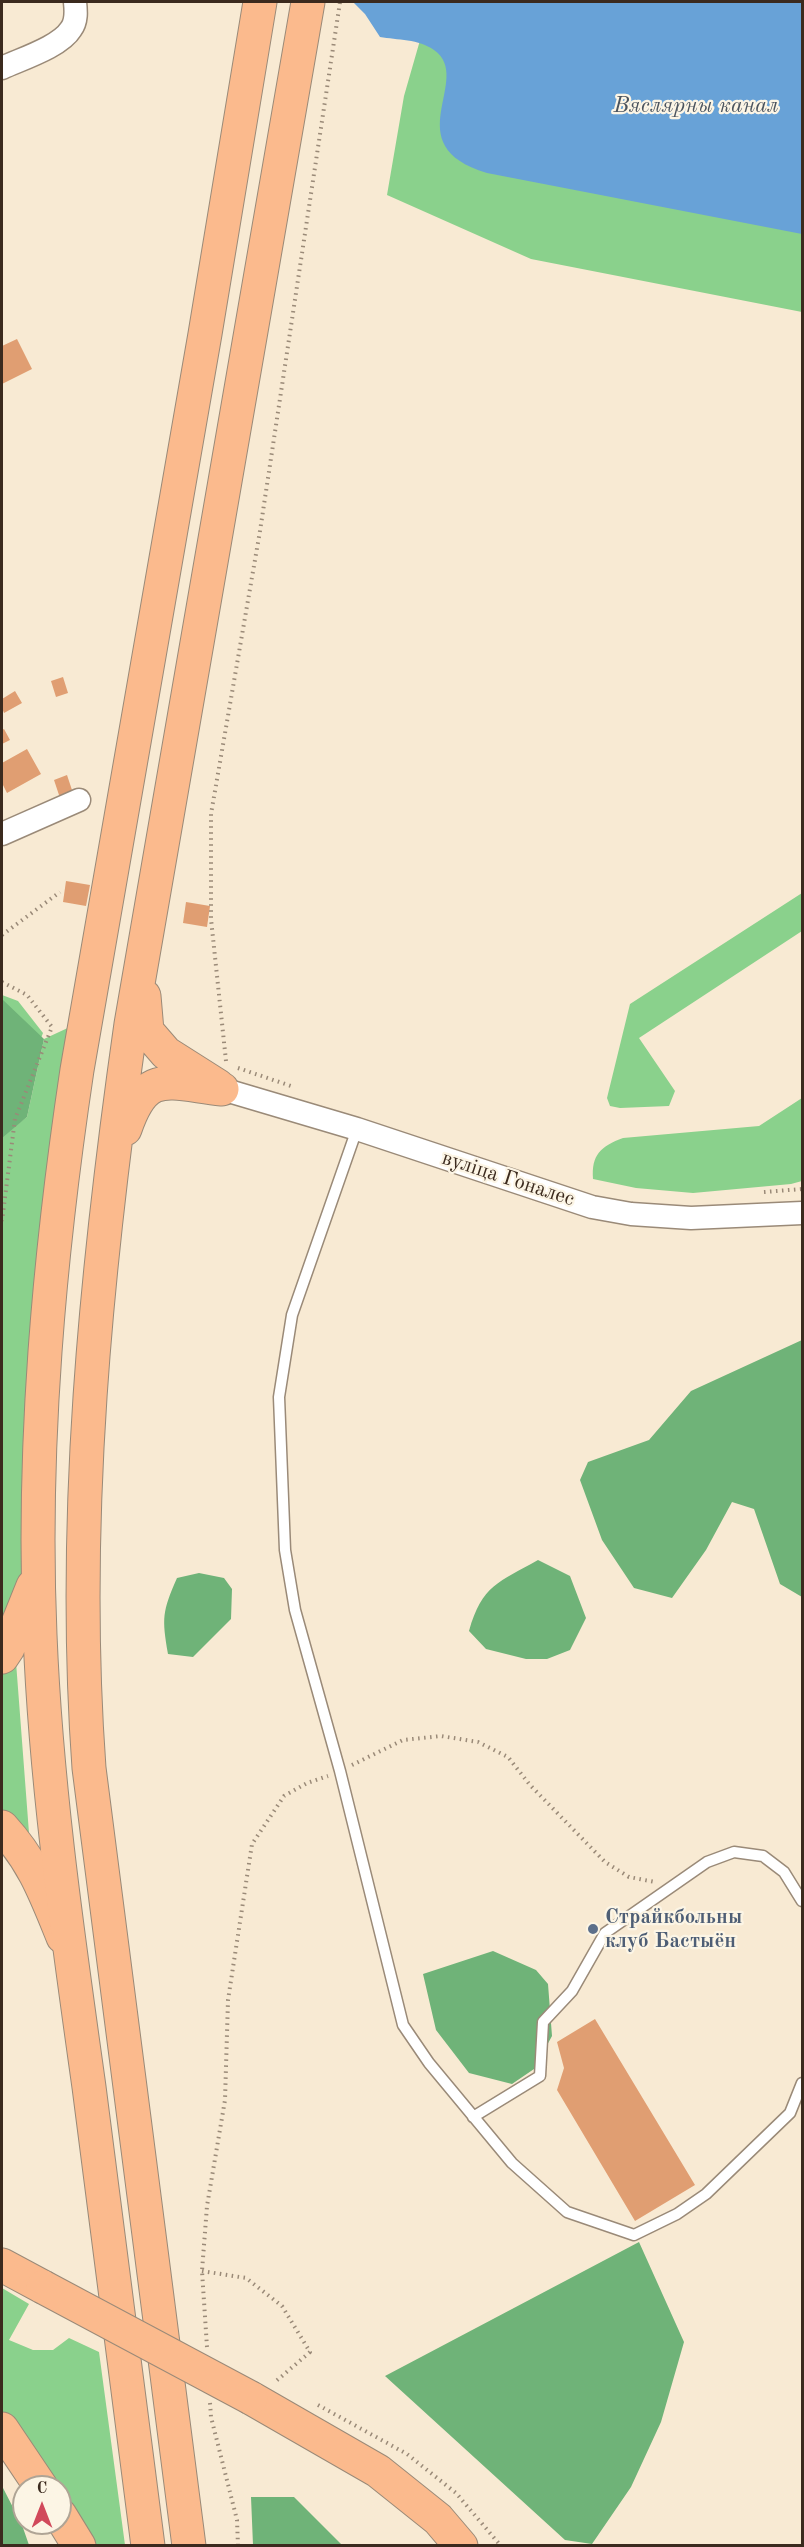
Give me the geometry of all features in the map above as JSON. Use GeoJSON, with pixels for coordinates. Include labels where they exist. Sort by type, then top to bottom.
{"type":"FeatureCollection","features":[{"type":"Feature","properties":{"kind":"main road"},"geometry":{"type":"LineString","coordinates":[[148,2546],[71,1959],[50,1775],[40,1636],[39,1564],[46,1316],[60,1186],[76,1070],[205,334],[260,2]]}},
{"type":"Feature","properties":{"kind":"main road"},"geometry":{"type":"LineString","coordinates":[[189,2546],[98,1851],[83,1695],[83,1590],[89,1406],[110,1170],[131,1024],[308,2]]}},
{"type":"Feature","properties":{"kind":"main road"},"geometry":{"type":"LineString","coordinates":[[142,968],[147,1031],[166,1053],[228,1074]]}},
{"type":"Feature","properties":{"kind":"main road"},"geometry":{"type":"LineString","coordinates":[[110,1170],[133,1106],[146,1089],[163,1083],[228,1074]]}},
{"type":"Feature","properties":{"kind":"main road"},"geometry":{"type":"LineString","coordinates":[[2,1657],[30,1594],[39,1564]]}},
{"type":"Feature","properties":{"kind":"main road"},"geometry":{"type":"LineString","coordinates":[[2,1827],[24,1852],[39,1877],[71,1959]]}},
{"type":"Feature","properties":{"kind":"main road"},"geometry":{"type":"LineString","coordinates":[[2,2265],[263,2390],[378,2470],[438,2519],[461,2546]]}},
{"type":"Feature","properties":{"kind":"main road"},"geometry":{"type":"LineString","coordinates":[[2,2429],[33,2475]]}},
{"type":"Feature","properties":{"kind":"street"},"geometry":{"type":"LineString","coordinates":[[2,68],[61,41],[71,30],[75,20],[75,2]]}},
{"type":"Feature","properties":{"kind":"street"},"geometry":{"type":"LineString","coordinates":[[2,834],[79,800]]}},
{"type":"Feature","properties":{"kind":"street","name":"вуліца Гоналес"},"geometry":{"type":"LineString","coordinates":[[228,1074],[357,1129],[602,1209],[631,1214],[692,1218],[802,1212]]}},
{"type":"Feature","properties":{"kind":"lane"},"geometry":{"type":"LineString","coordinates":[[357,1129],[292,1315],[279,1397],[285,1550],[295,1610],[340,1771],[403,2025],[429,2063],[512,2163],[567,2212],[634,2235],[677,2214],[706,2194],[790,2112],[802,2083]]}},
{"type":"Feature","properties":{"kind":"lane"},"geometry":{"type":"LineString","coordinates":[[473,2117],[540,2076],[543,2022],[572,1991],[605,1933],[707,1862],[734,1852],[763,1856],[784,1872],[802,1901]]}},
{"type":"Feature","properties":{"kind":"path"},"geometry":{"type":"LineString","coordinates":[[302,1090],[228,1074],[211,919],[210,814],[260,531],[340,2]]}},
{"type":"Feature","properties":{"kind":"path"},"geometry":{"type":"LineString","coordinates":[[2,935],[60,892]]}},
{"type":"Feature","properties":{"kind":"path"},"geometry":{"type":"LineString","coordinates":[[2,981],[27,995],[52,1027],[15,1119],[2,1221]]}},
{"type":"Feature","properties":{"kind":"path"},"geometry":{"type":"LineString","coordinates":[[756,1193],[802,1189]]}},
{"type":"Feature","properties":{"kind":"path"},"geometry":{"type":"LineString","coordinates":[[207,2349],[202,2271],[207,2206],[225,2100],[228,2000],[252,1844],[284,1796],[307,1783],[340,1771],[403,1740],[441,1736],[478,1742],[508,1757],[530,1785],[605,1862],[629,1877],[657,1882],[687,1876]]}},
{"type":"Feature","properties":{"kind":"path"},"geometry":{"type":"LineString","coordinates":[[202,2271],[246,2278],[282,2306],[310,2352],[263,2390]]}},
{"type":"Feature","properties":{"kind":"path"},"geometry":{"type":"LineString","coordinates":[[209,2394],[211,2417],[237,2520],[238,2546]]}},
{"type":"Feature","properties":{"kind":"green space","name":"Вяслярны канал"},"geometry":{"type":"Polygon","coordinates":[[[431,2],[802,2],[802,312],[531,259],[387,195],[404,96],[431,2]]]}},
{"type":"Feature","properties":{"kind":"green space"},"geometry":{"type":"Polygon","coordinates":[[[802,893],[802,931],[639,1038],[675,1091],[669,1106],[620,1108],[610,1106],[607,1098],[630,1004],[802,893]]]}},
{"type":"Feature","properties":{"kind":"green space"},"geometry":{"type":"Polygon","coordinates":[[[2,995],[18,1001],[43,1033],[3,1135],[27,1117],[44,1039],[72,1026],[25,1584],[2,1642],[2,995]]]}},
{"type":"Feature","properties":{"kind":"green space"},"geometry":{"type":"Polygon","coordinates":[[[2,999],[44,1039],[27,1117],[2,1138],[2,999]]]}},
{"type":"Feature","properties":{"kind":"green space"},"geometry":{"type":"Polygon","coordinates":[[[802,1098],[802,1181],[693,1193],[636,1188],[593,1179],[594,1164],[599,1152],[609,1144],[623,1138],[759,1126],[802,1098]]]}},
{"type":"Feature","properties":{"kind":"green space"},"geometry":{"type":"Polygon","coordinates":[[[802,1340],[802,1597],[780,1584],[754,1509],[732,1502],[706,1550],[672,1598],[634,1588],[602,1540],[580,1480],[588,1462],[649,1440],[691,1391],[802,1340]]]}},
{"type":"Feature","properties":{"kind":"green space"},"geometry":{"type":"Polygon","coordinates":[[[538,1560],[570,1576],[586,1618],[570,1650],[547,1659],[526,1659],[486,1649],[469,1631],[480,1604],[494,1586],[538,1560]]]}},
{"type":"Feature","properties":{"kind":"green space"},"geometry":{"type":"Polygon","coordinates":[[[199,1573],[224,1578],[232,1589],[231,1619],[193,1657],[168,1654],[165,1615],[172,1590],[177,1578],[199,1573]]]}},
{"type":"Feature","properties":{"kind":"green space"},"geometry":{"type":"Polygon","coordinates":[[[15,1649],[29,1833],[2,1815],[2,1669],[15,1649]]]}},
{"type":"Feature","properties":{"kind":"green space"},"geometry":{"type":"Polygon","coordinates":[[[493,1951],[536,1970],[548,1984],[552,2036],[534,2069],[512,2084],[469,2073],[436,2030],[423,1974],[493,1951]]]}},
{"type":"Feature","properties":{"kind":"green space"},"geometry":{"type":"Polygon","coordinates":[[[639,2242],[684,2342],[661,2422],[631,2487],[592,2544],[565,2540],[385,2376],[639,2242]]]}},
{"type":"Feature","properties":{"kind":"green space"},"geometry":{"type":"Polygon","coordinates":[[[2,2288],[29,2304],[9,2340],[33,2350],[53,2350],[69,2338],[99,2352],[125,2545],[90,2545],[72,2514],[72,2475],[46,2475],[2,2414],[2,2288]]]}},
{"type":"Feature","properties":{"kind":"green space"},"geometry":{"type":"Polygon","coordinates":[[[2,2486],[12,2506],[12,2535],[26,2535],[29,2545],[2,2545],[2,2486]]]}},
{"type":"Feature","properties":{"kind":"green space"},"geometry":{"type":"Polygon","coordinates":[[[251,2497],[294,2497],[342,2545],[253,2545],[251,2497]]]}},
{"type":"Feature","properties":{"kind":"water","name":"Вяслярны канал"},"geometry":{"type":"Polygon","coordinates":[[[353,2],[802,2],[802,234],[487,173],[460,161],[445,146],[440,129],[446,78],[444,62],[428,46],[408,40],[380,37],[365,14],[353,2]]]}},
{"type":"Feature","properties":{"kind":"building"},"geometry":{"type":"Polygon","coordinates":[[[17,339],[32,369],[2,384],[2,346],[17,339]]]}},
{"type":"Feature","properties":{"kind":"building"},"geometry":{"type":"Polygon","coordinates":[[[63,677],[68,693],[56,697],[51,681],[63,677]]]}},
{"type":"Feature","properties":{"kind":"building"},"geometry":{"type":"Polygon","coordinates":[[[15,691],[22,703],[4,713],[2,699],[15,691]]]}},
{"type":"Feature","properties":{"kind":"building"},"geometry":{"type":"Polygon","coordinates":[[[4,729],[10,740],[2,744],[2,730],[4,729]]]}},
{"type":"Feature","properties":{"kind":"building"},"geometry":{"type":"Polygon","coordinates":[[[27,749],[41,774],[7,793],[2,783],[2,763],[27,749]]]}},
{"type":"Feature","properties":{"kind":"building"},"geometry":{"type":"Polygon","coordinates":[[[67,775],[73,793],[60,798],[54,780],[67,775]]]}},
{"type":"Feature","properties":{"kind":"building"},"geometry":{"type":"Polygon","coordinates":[[[66,881],[90,885],[86,906],[63,902],[66,881]]]}},
{"type":"Feature","properties":{"kind":"building"},"geometry":{"type":"Polygon","coordinates":[[[186,902],[210,906],[207,927],[183,923],[186,902]]]}},
{"type":"Feature","properties":{"kind":"building"},"geometry":{"type":"Polygon","coordinates":[[[595,2019],[695,2185],[635,2221],[557,2090],[564,2068],[557,2042],[595,2019]]]}},
{"type":"Feature","properties":{"kind":"place","name":"Страйкбольны клуб Бастыён"},"geometry":{"type":"Point","coordinates":[593,1929]}}]}
